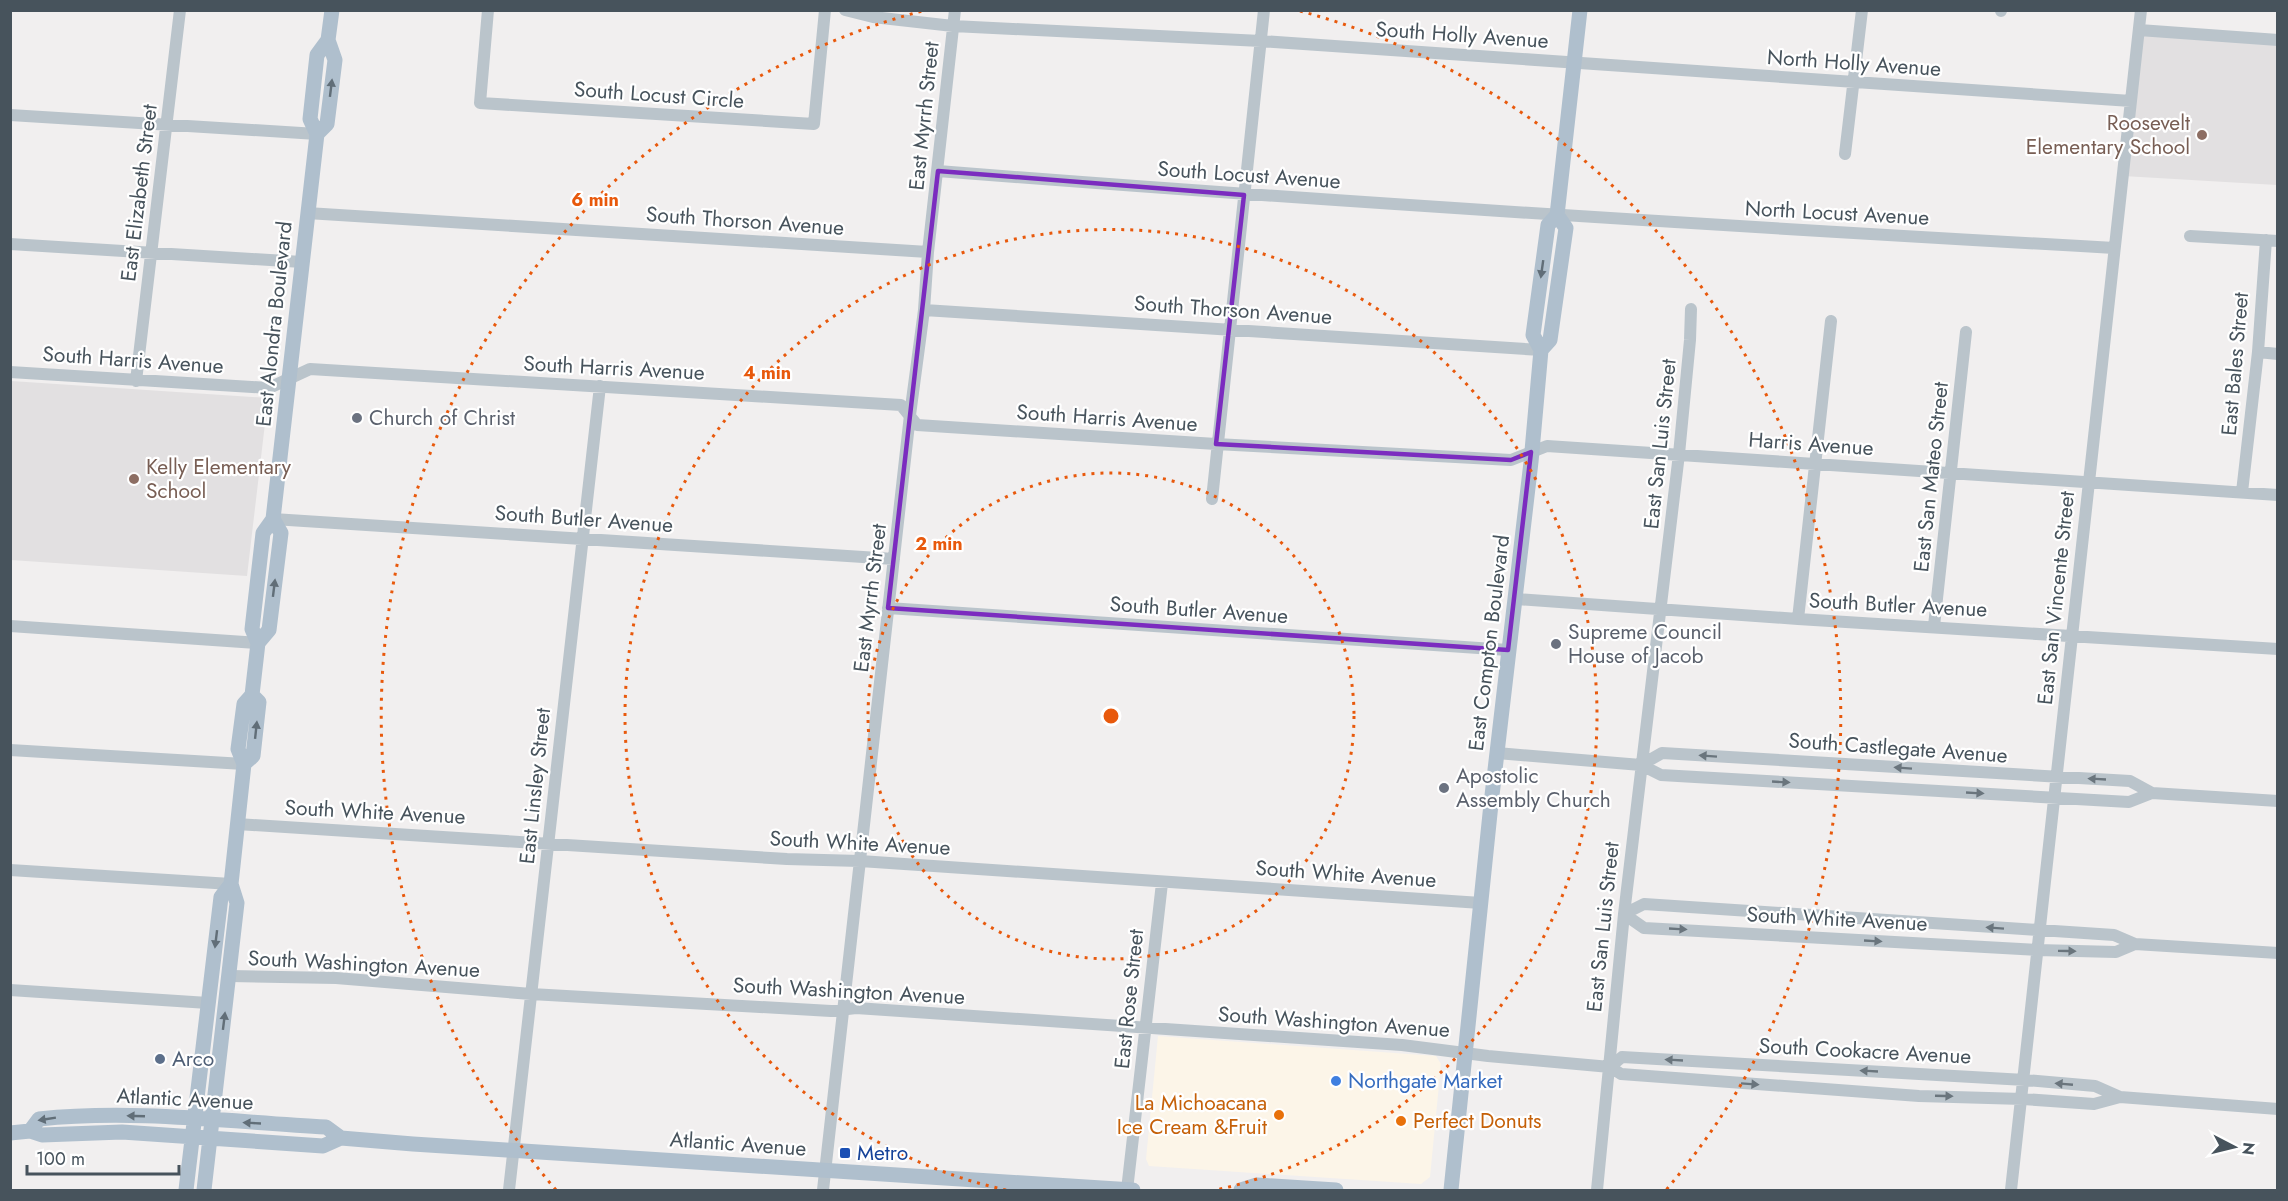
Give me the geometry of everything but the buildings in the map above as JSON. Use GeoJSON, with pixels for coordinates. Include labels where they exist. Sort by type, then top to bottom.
{"type":"FeatureCollection","features":[{"type":"Feature","properties":{"kind":"main road","name":"East Alondra Boulevard"},"geometry":{"type":"LineString","coordinates":[[204,1191],[237,903],[231,885],[244,764],[238,749],[244,704],[252,695],[258,642],[269,630],[281,533],[273,519],[307,213],[317,134],[327,124],[335,60],[328,40],[332,10]]}},
{"type":"Feature","properties":{"kind":"main road","name":"East Compton Boulevard"},"geometry":{"type":"LineString","coordinates":[[1451,1191],[1508,650],[1516,599],[1540,350],[1550,340],[1566,228],[1557,215],[1580,10]]}},
{"type":"Feature","properties":{"kind":"main road","name":"East Alondra Boulevard"},"geometry":{"type":"LineString","coordinates":[[186,1191],[221,897],[231,885]]}},
{"type":"Feature","properties":{"kind":"main road","name":"Atlantic Avenue"},"geometry":{"type":"LineString","coordinates":[[30,1131],[39,1119],[71,1116],[131,1116],[326,1127],[341,1138]]}},
{"type":"Feature","properties":{"kind":"main road","name":"Atlantic Avenue"},"geometry":{"type":"LineString","coordinates":[[10,1133],[30,1131],[42,1136],[122,1132],[210,1140],[323,1146],[341,1138],[1133,1191]]}},
{"type":"Feature","properties":{"kind":"main road"},"geometry":{"type":"LineString","coordinates":[[1241,1191],[1257,1185],[1336,1191]]}},
{"type":"Feature","properties":{"kind":"street","name":"East Elizabeth Street"},"geometry":{"type":"LineString","coordinates":[[136,381],[180,10]]}},
{"type":"Feature","properties":{"kind":"street","name":"South Locust Circle"},"geometry":{"type":"LineString","coordinates":[[488,10],[480,103],[814,124],[825,10]]}},
{"type":"Feature","properties":{"kind":"street","name":"South Holly Avenue"},"geometry":{"type":"LineString","coordinates":[[845,10],[873,17],[953,26],[1261,41],[1574,63]]}},
{"type":"Feature","properties":{"kind":"street","name":"East Myrrh Street"},"geometry":{"type":"LineString","coordinates":[[823,1191],[910,415],[924,310],[928,252],[955,10]]}},
{"type":"Feature","properties":{"kind":"street"},"geometry":{"type":"LineString","coordinates":[[1212,499],[1216,444],[1264,10]]}},
{"type":"Feature","properties":{"kind":"street"},"geometry":{"type":"LineString","coordinates":[[1845,154],[1862,10]]}},
{"type":"Feature","properties":{"kind":"street","name":"East San Vincente Street"},"geometry":{"type":"LineString","coordinates":[[2011,1191],[2023,1099],[2039,931],[2141,10]]}},
{"type":"Feature","properties":{"kind":"street"},"geometry":{"type":"LineString","coordinates":[[2139,30],[2277,40]]}},
{"type":"Feature","properties":{"kind":"street","name":"North Holly Avenue"},"geometry":{"type":"LineString","coordinates":[[1574,63],[2131,101]]}},
{"type":"Feature","properties":{"kind":"street"},"geometry":{"type":"LineString","coordinates":[[10,115],[317,134]]}},
{"type":"Feature","properties":{"kind":"street","name":"South Locust Avenue"},"geometry":{"type":"LineString","coordinates":[[938,171],[1244,195],[1557,215]]}},
{"type":"Feature","properties":{"kind":"street","name":"South Thorson Avenue"},"geometry":{"type":"LineString","coordinates":[[307,213],[928,252]]}},
{"type":"Feature","properties":{"kind":"street","name":"North Locust Avenue"},"geometry":{"type":"LineString","coordinates":[[1557,215],[2115,248]]}},
{"type":"Feature","properties":{"kind":"street"},"geometry":{"type":"LineString","coordinates":[[2190,236],[2272,241]]}},
{"type":"Feature","properties":{"kind":"street","name":"East Bales Street"},"geometry":{"type":"LineString","coordinates":[[2242,492],[2272,241]]}},
{"type":"Feature","properties":{"kind":"street"},"geometry":{"type":"LineString","coordinates":[[10,244],[302,262]]}},
{"type":"Feature","properties":{"kind":"street","name":"East San Luis Street"},"geometry":{"type":"LineString","coordinates":[[1597,1191],[1624,914],[1679,454],[1691,309]]}},
{"type":"Feature","properties":{"kind":"street","name":"South Thorson Avenue"},"geometry":{"type":"LineString","coordinates":[[924,310],[1540,350]]}},
{"type":"Feature","properties":{"kind":"street"},"geometry":{"type":"LineString","coordinates":[[1798,619],[1831,321]]}},
{"type":"Feature","properties":{"kind":"street","name":"East San Mateo Street"},"geometry":{"type":"LineString","coordinates":[[1934,626],[1966,332]]}},
{"type":"Feature","properties":{"kind":"street"},"geometry":{"type":"LineString","coordinates":[[2258,352],[2277,354]]}},
{"type":"Feature","properties":{"kind":"street","name":"South Harris Avenue"},"geometry":{"type":"LineString","coordinates":[[10,372],[269,388],[310,369],[901,405],[917,424],[1216,444],[1509,460],[1531,452]]}},
{"type":"Feature","properties":{"kind":"street","name":"East Linsley Street"},"geometry":{"type":"LineString","coordinates":[[509,1191],[600,386]]}},
{"type":"Feature","properties":{"kind":"street","name":"Harris Avenue"},"geometry":{"type":"LineString","coordinates":[[1531,452],[1547,446],[2089,481]]}},
{"type":"Feature","properties":{"kind":"street"},"geometry":{"type":"LineString","coordinates":[[2089,481],[2277,495]]}},
{"type":"Feature","properties":{"kind":"street","name":"South Butler Avenue"},"geometry":{"type":"LineString","coordinates":[[273,519],[894,559]]}},
{"type":"Feature","properties":{"kind":"street","name":"South Butler Avenue"},"geometry":{"type":"LineString","coordinates":[[1516,599],[2277,649]]}},
{"type":"Feature","properties":{"kind":"street","name":"South Butler Avenue"},"geometry":{"type":"LineString","coordinates":[[888,608],[1508,650]]}},
{"type":"Feature","properties":{"kind":"street"},"geometry":{"type":"LineString","coordinates":[[10,627],[258,642]]}},
{"type":"Feature","properties":{"kind":"street"},"geometry":{"type":"LineString","coordinates":[[10,750],[244,764]]}},
{"type":"Feature","properties":{"kind":"street","name":"South Castlegate Avenue"},"geometry":{"type":"LineString","coordinates":[[1497,753],[1641,765],[1661,775],[2129,802],[2152,793]]}},
{"type":"Feature","properties":{"kind":"street","name":"South Castlegate Avenue"},"geometry":{"type":"LineString","coordinates":[[1641,765],[1662,753],[2130,781],[2152,793],[2277,801]]}},
{"type":"Feature","properties":{"kind":"street","name":"South White Avenue"},"geometry":{"type":"LineString","coordinates":[[237,824],[787,859],[860,861],[1481,903]]}},
{"type":"Feature","properties":{"kind":"street"},"geometry":{"type":"LineString","coordinates":[[10,870],[231,885]]}},
{"type":"Feature","properties":{"kind":"street","name":"East Rose Street"},"geometry":{"type":"LineString","coordinates":[[1127,1190],[1162,883]]}},
{"type":"Feature","properties":{"kind":"street","name":"South White Avenue"},"geometry":{"type":"LineString","coordinates":[[1624,914],[1644,904],[2114,935],[2136,944],[2277,953]]}},
{"type":"Feature","properties":{"kind":"street","name":"South White Avenue"},"geometry":{"type":"LineString","coordinates":[[1624,914],[1644,927],[2037,950],[2116,952],[2136,944]]}},
{"type":"Feature","properties":{"kind":"street","name":"South Washington Avenue"},"geometry":{"type":"LineString","coordinates":[[230,976],[336,978],[531,994],[831,1011],[856,1008],[1402,1045],[1466,1053]]}},
{"type":"Feature","properties":{"kind":"street"},"geometry":{"type":"LineString","coordinates":[[10,990],[208,1003]]}},
{"type":"Feature","properties":{"kind":"street","name":"South Cookacre Avenue"},"geometry":{"type":"LineString","coordinates":[[1466,1053],[1610,1067],[1621,1074],[1919,1096],[2094,1104],[2120,1097]]}},
{"type":"Feature","properties":{"kind":"street","name":"South Cookacre Avenue"},"geometry":{"type":"LineString","coordinates":[[1610,1067],[1622,1057],[2025,1080],[2095,1086],[2120,1097],[2277,1109]]}},
{"type":"Feature","properties":{"kind":"highlighted area"},"geometry":{"type":"Polygon","coordinates":[[[938,171],[1244,195],[1216,444],[1511,460],[1531,452],[1508,650],[888,608],[938,171]]]}},
{"type":"Feature","properties":{"kind":"shaded area","name":"Roosevelt Elementary School"},"geometry":{"type":"Polygon","coordinates":[[[2139,30],[2277,40],[2277,185],[2123,176],[2139,30]]]}},
{"type":"Feature","properties":{"kind":"shaded area","name":"Kelly Elementary School"},"geometry":{"type":"Polygon","coordinates":[[[11,381],[268,398],[247,576],[11,560],[11,381]]]}},
{"type":"Feature","properties":{"kind":"shaded area"},"geometry":{"type":"Polygon","coordinates":[[[1158,1036],[1436,1056],[1441,1064],[1430,1177],[1421,1184],[1149,1166],[1146,1159],[1158,1036]]]}},
{"type":"Feature","properties":{"kind":"place","name":"Roosevelt Elementary School"},"geometry":{"type":"Point","coordinates":[2202,135]}},
{"type":"Feature","properties":{"kind":"place","name":"Church of Christ"},"geometry":{"type":"Point","coordinates":[357,418]}},
{"type":"Feature","properties":{"kind":"place","name":"Kelly Elementary School"},"geometry":{"type":"Point","coordinates":[134,479]}},
{"type":"Feature","properties":{"kind":"place","name":"Supreme Council House of Jacob"},"geometry":{"type":"Point","coordinates":[1556,644]}},
{"type":"Feature","properties":{"kind":"place","name":"Apostolic Assembly Church"},"geometry":{"type":"Point","coordinates":[1444,788]}},
{"type":"Feature","properties":{"kind":"place","name":"Arco"},"geometry":{"type":"Point","coordinates":[160,1059]}},
{"type":"Feature","properties":{"kind":"place","name":"Northgate Market"},"geometry":{"type":"Point","coordinates":[1336,1081]}},
{"type":"Feature","properties":{"kind":"place","name":"La Michoacana Ice Cream &Fruit"},"geometry":{"type":"Point","coordinates":[1279,1115]}},
{"type":"Feature","properties":{"kind":"place","name":"Perfect Donuts"},"geometry":{"type":"Point","coordinates":[1401,1121]}},
{"type":"Feature","properties":{"kind":"place","name":"Metro"},"geometry":{"type":"Point","coordinates":[845,1153]}}]}
